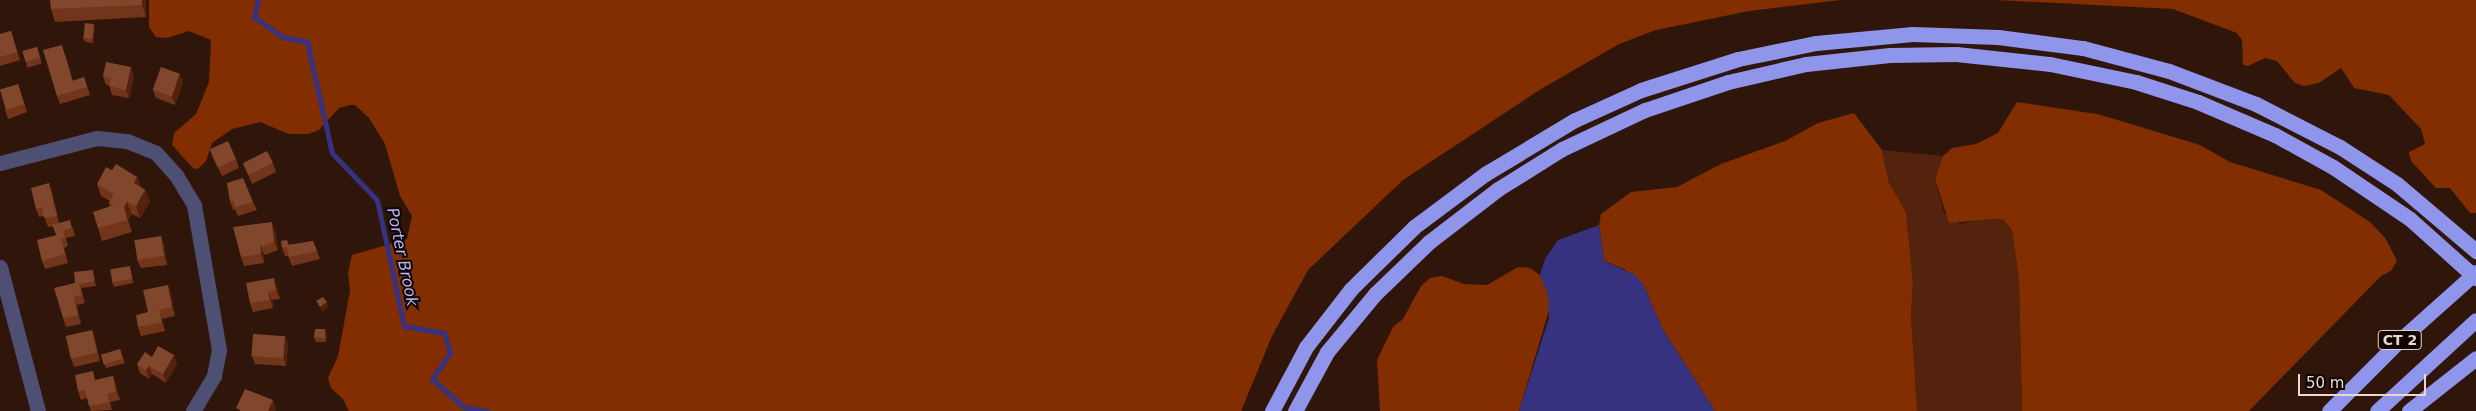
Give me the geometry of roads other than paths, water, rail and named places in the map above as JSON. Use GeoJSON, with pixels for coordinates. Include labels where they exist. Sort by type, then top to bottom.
{"type":"FeatureCollection","features":[{"type":"Feature","properties":{"kind":"highway"},"geometry":{"type":"LineString","coordinates":[[1272,411],[1306,348],[1351,289],[1414,227],[1485,174],[1557,129],[1619,98],[1707,67],[1793,47],[1870,37],[1954,34],[2063,45],[2126,58],[2192,78],[2276,113],[2358,158],[2422,203],[2476,250]]}},
{"type":"Feature","properties":{"kind":"highway"},"geometry":{"type":"LineString","coordinates":[[1295,411],[1327,352],[1375,294],[1436,237],[1498,189],[1562,149],[1644,110],[1736,80],[1806,64],[1890,55],[1956,54],[2050,64],[2136,82],[2198,102],[2275,135],[2333,166],[2410,219],[2476,278]]}},
{"type":"Feature","properties":{"kind":"highway","name":"CT 2"},"geometry":{"type":"LineString","coordinates":[[2329,411],[2400,340],[2476,272]]}},
{"type":"Feature","properties":{"kind":"highway","name":"CT 2"},"geometry":{"type":"LineString","coordinates":[[2377,411],[2476,320]]}},
{"type":"Feature","properties":{"kind":"highway"},"geometry":{"type":"LineString","coordinates":[[2409,411],[2476,358]]}},
{"type":"Feature","properties":{"kind":"street"},"geometry":{"type":"LineString","coordinates":[[0,163],[97,138],[127,141],[156,153],[176,175],[194,205],[219,350],[214,376],[193,411]]}},
{"type":"Feature","properties":{"kind":"street"},"geometry":{"type":"LineString","coordinates":[[0,267],[38,411]]}},
{"type":"Feature","properties":{"kind":"waterway","name":"Porter Brook"},"geometry":{"type":"LineString","coordinates":[[258,0],[254,17],[283,37],[307,42],[332,153],[377,200],[404,326],[444,333],[450,353],[432,379],[464,407],[487,411]]}}]}
